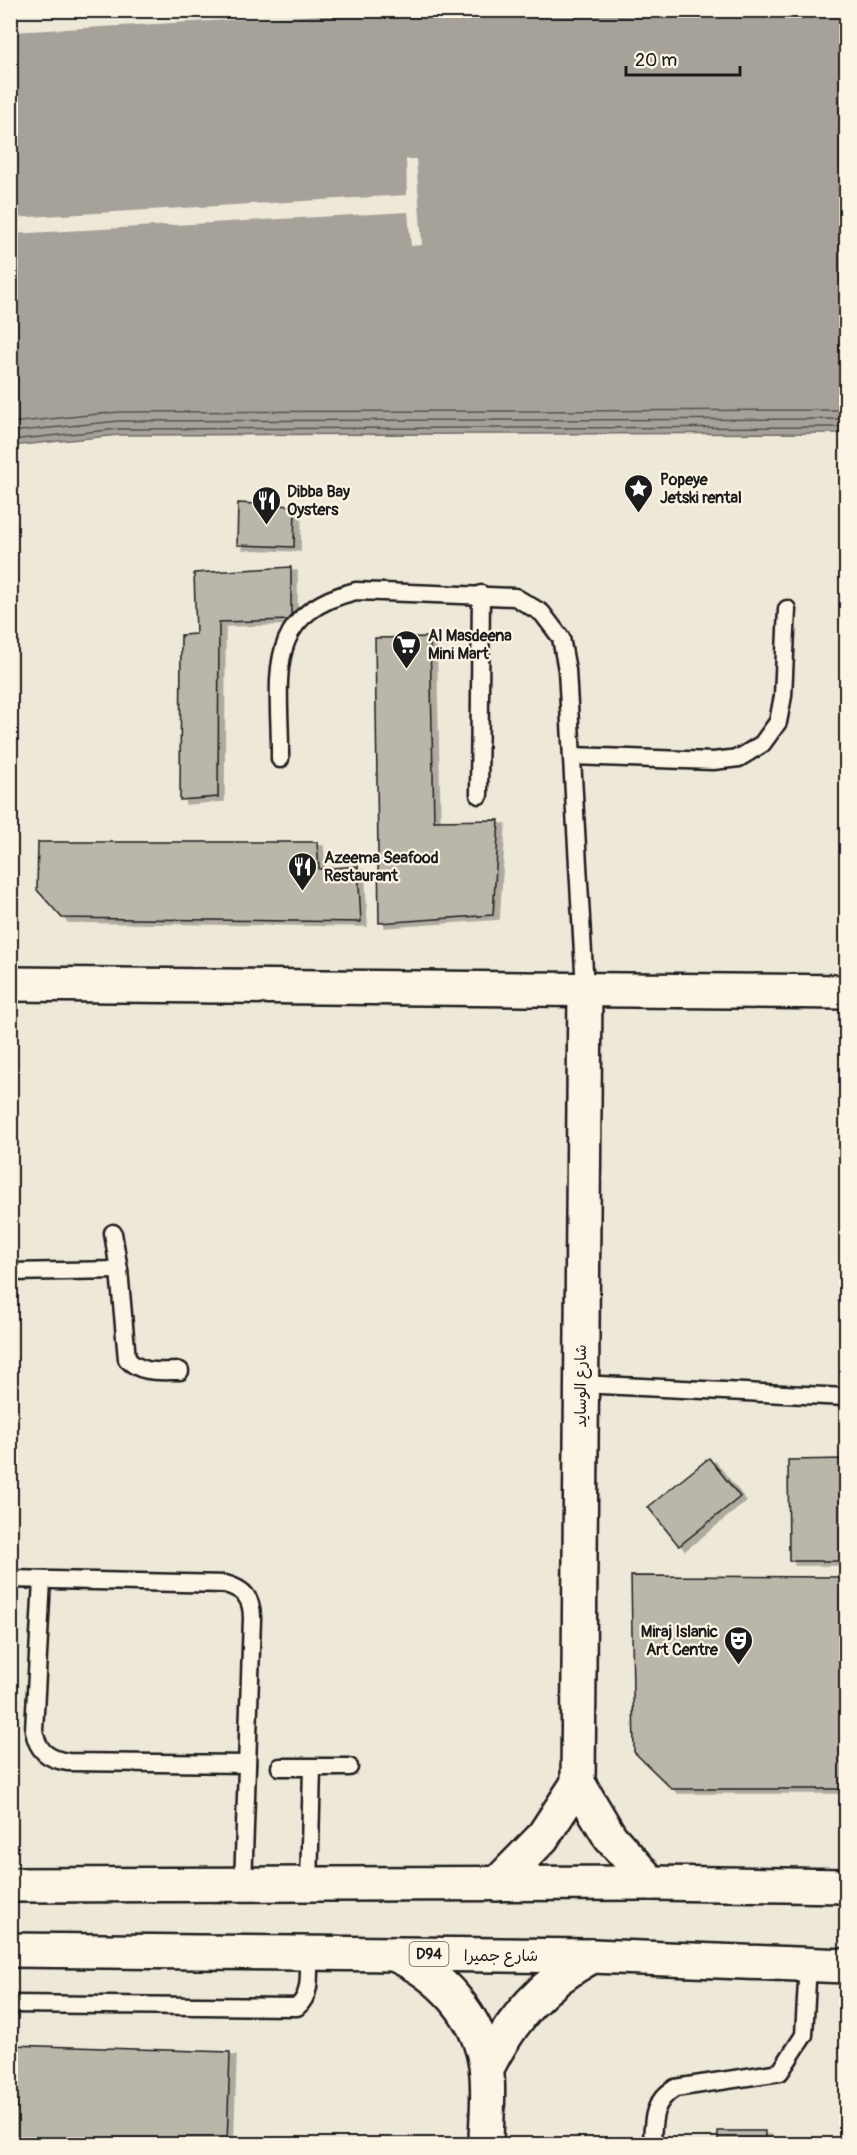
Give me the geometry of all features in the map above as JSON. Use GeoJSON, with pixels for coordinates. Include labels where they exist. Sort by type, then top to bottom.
{"type":"FeatureCollection","features":[{"type":"Feature","properties":{"kind":"street"},"geometry":{"type":"LineString","coordinates":[[10,984],[846,992]]}},
{"type":"Feature","properties":{"kind":"street","name":"شارع الوسايد"},"geometry":{"type":"LineString","coordinates":[[578,1783],[585,988]]}},
{"type":"Feature","properties":{"kind":"street"},"geometry":{"type":"LineString","coordinates":[[497,1884],[542,1838],[578,1783],[610,1837],[651,1883]]}},
{"type":"Feature","properties":{"kind":"street"},"geometry":{"type":"LineString","coordinates":[[16,1882],[243,1886],[651,1883],[846,1886]]}},
{"type":"Feature","properties":{"kind":"street","name":"شارع جميرا"},"geometry":{"type":"LineString","coordinates":[[10,1950],[592,1956],[846,1966]]}},
{"type":"Feature","properties":{"kind":"street"},"geometry":{"type":"LineString","coordinates":[[394,1954],[418,1964],[441,1983],[460,2005],[474,2030],[487,2068],[486,2145]]}},
{"type":"Feature","properties":{"kind":"street"},"geometry":{"type":"LineString","coordinates":[[487,2068],[506,2032],[523,2008],[559,1976],[592,1956]]}},
{"type":"Feature","properties":{"kind":"lane"},"geometry":{"type":"LineString","coordinates":[[280,759],[281,649],[293,627],[310,609],[332,597],[356,591],[515,597],[542,613],[561,638],[567,669],[585,988]]}},
{"type":"Feature","properties":{"kind":"lane"},"geometry":{"type":"LineString","coordinates":[[479,795],[481,594]]}},
{"type":"Feature","properties":{"kind":"lane"},"geometry":{"type":"LineString","coordinates":[[572,756],[713,761],[739,758],[762,744],[778,722],[783,696],[787,609]]}},
{"type":"Feature","properties":{"kind":"lane"},"geometry":{"type":"LineString","coordinates":[[113,1233],[119,1270],[127,1359],[135,1367],[145,1370],[180,1371]]}},
{"type":"Feature","properties":{"kind":"lane"},"geometry":{"type":"LineString","coordinates":[[10,1272],[119,1270]]}},
{"type":"Feature","properties":{"kind":"lane"},"geometry":{"type":"LineString","coordinates":[[580,1384],[846,1396]]}},
{"type":"Feature","properties":{"kind":"lane"},"geometry":{"type":"LineString","coordinates":[[10,1579],[225,1584],[237,1587],[247,1595],[252,1605],[252,1618],[243,1886]]}},
{"type":"Feature","properties":{"kind":"lane"},"geometry":{"type":"LineString","coordinates":[[42,1580],[34,1730],[39,1748],[46,1755],[56,1761],[68,1762],[247,1764]]}},
{"type":"Feature","properties":{"kind":"lane"},"geometry":{"type":"LineString","coordinates":[[280,1767],[349,1767]]}},
{"type":"Feature","properties":{"kind":"lane"},"geometry":{"type":"LineString","coordinates":[[309,1886],[312,1768]]}},
{"type":"Feature","properties":{"kind":"lane"},"geometry":{"type":"LineString","coordinates":[[10,2004],[297,2007],[305,2000],[308,1990],[309,1953]]}},
{"type":"Feature","properties":{"kind":"lane"},"geometry":{"type":"LineString","coordinates":[[652,2145],[653,2112],[665,2094],[675,2088],[780,2072],[804,2035],[808,1964]]}},
{"type":"Feature","properties":{"kind":"water"},"geometry":{"type":"Polygon","coordinates":[[[11,11],[846,11],[846,433],[119,435],[11,446],[11,11]]]}},
{"type":"Feature","properties":{"kind":"pier"},"geometry":{"type":"Polygon","coordinates":[[[42,10],[393,11],[11,32],[11,12],[42,10]]]}},
{"type":"Feature","properties":{"kind":"pier"},"geometry":{"type":"Polygon","coordinates":[[[406,159],[416,159],[422,245],[411,246],[408,212],[11,234],[11,218],[407,195],[406,159]]]}},
{"type":"Feature","properties":{"kind":"building","name":"Dibba Bay Oysters"},"geometry":{"type":"Polygon","coordinates":[[[238,503],[295,506],[294,547],[237,545],[238,503]]]}},
{"type":"Feature","properties":{"kind":"building"},"geometry":{"type":"Polygon","coordinates":[[[291,567],[291,620],[219,622],[218,797],[180,800],[181,635],[196,634],[194,573],[291,567]]]}},
{"type":"Feature","properties":{"kind":"building"},"geometry":{"type":"Polygon","coordinates":[[[430,637],[434,821],[499,820],[493,915],[379,923],[375,638],[430,637]]]}},
{"type":"Feature","properties":{"kind":"building"},"geometry":{"type":"Polygon","coordinates":[[[38,842],[317,842],[319,869],[358,866],[361,922],[62,918],[37,890],[38,842]]]}},
{"type":"Feature","properties":{"kind":"building"},"geometry":{"type":"Polygon","coordinates":[[[709,1458],[740,1497],[679,1546],[648,1507],[709,1458]]]}},
{"type":"Feature","properties":{"kind":"building"},"geometry":{"type":"Polygon","coordinates":[[[846,1459],[846,1561],[789,1561],[788,1460],[846,1459]]]}},
{"type":"Feature","properties":{"kind":"building","name":"Miraj Islanic Art Centre"},"geometry":{"type":"Polygon","coordinates":[[[631,1576],[846,1577],[846,1789],[672,1789],[634,1752],[631,1576]]]}},
{"type":"Feature","properties":{"kind":"building"},"geometry":{"type":"Polygon","coordinates":[[[10,2045],[230,2052],[227,2144],[10,2137],[10,2045]]]}},
{"type":"Feature","properties":{"kind":"building"},"geometry":{"type":"Polygon","coordinates":[[[718,2131],[765,2131],[765,2143],[813,2144],[718,2144],[718,2131]]]}},
{"type":"Feature","properties":{"kind":"place","name":"Popeye Jetski rental"},"geometry":{"type":"Point","coordinates":[639,514]}},
{"type":"Feature","properties":{"kind":"place","name":"Dibba Bay Oysters"},"geometry":{"type":"Point","coordinates":[266,526]}},
{"type":"Feature","properties":{"kind":"place","name":"Al Masdeena Mini Mart"},"geometry":{"type":"Point","coordinates":[407,670]}},
{"type":"Feature","properties":{"kind":"place","name":"Azeema Seafood Restaurant"},"geometry":{"type":"Point","coordinates":[303,892]}},
{"type":"Feature","properties":{"kind":"place","name":"Miraj Islanic Art Centre"},"geometry":{"type":"Point","coordinates":[739,1666]}}]}
